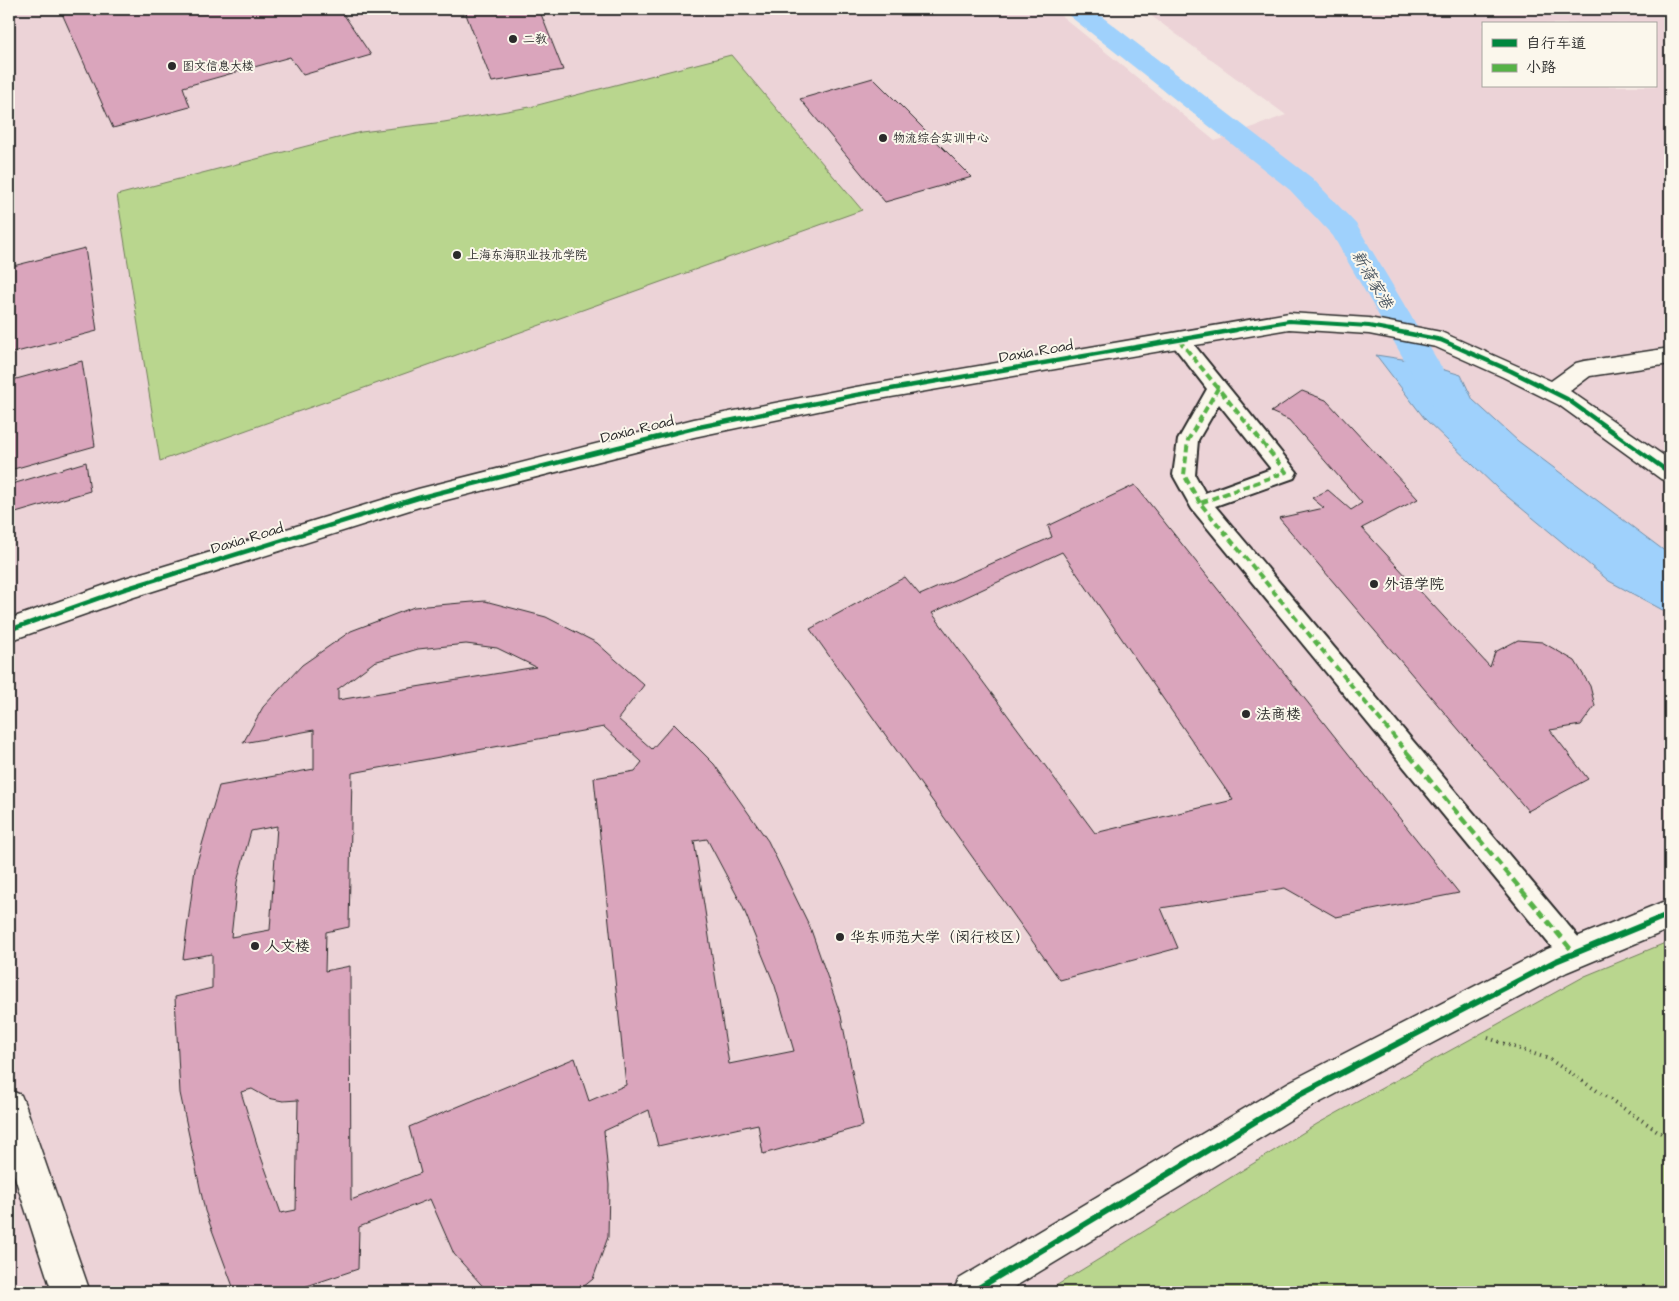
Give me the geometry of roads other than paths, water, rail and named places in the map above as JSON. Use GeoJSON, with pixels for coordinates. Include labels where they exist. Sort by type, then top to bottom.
{"type":"FeatureCollection","features":[{"type":"Feature","properties":{"kind":"street","name":"Daxia Road"},"geometry":{"type":"LineString","coordinates":[[9,630],[125,589],[418,498],[694,428],[856,395],[1289,321],[1369,326],[1441,340],[1511,371],[1575,405],[1670,473]]}},
{"type":"Feature","properties":{"kind":"street"},"geometry":{"type":"LineString","coordinates":[[1179,340],[1286,472],[1200,503]]}},
{"type":"Feature","properties":{"kind":"street"},"geometry":{"type":"LineString","coordinates":[[1552,392],[1584,369],[1670,356]]}},
{"type":"Feature","properties":{"kind":"street"},"geometry":{"type":"LineString","coordinates":[[1218,388],[1188,440],[1184,475],[1200,503],[1574,954]]}},
{"type":"Feature","properties":{"kind":"street"},"geometry":{"type":"LineString","coordinates":[[972,1292],[1301,1094],[1556,961],[1670,914]]}},
{"type":"Feature","properties":{"kind":"street"},"geometry":{"type":"LineString","coordinates":[[9,1107],[71,1292]]}},
{"type":"Feature","properties":{"kind":"water"},"geometry":{"type":"Polygon","coordinates":[[[1376,355],[1415,361],[1461,375],[1473,400],[1518,441],[1670,555],[1670,614],[1609,581],[1497,488],[1425,419],[1376,355]]]}},
{"type":"Feature","properties":{"kind":"waterway","name":"新蒋家港"},"geometry":{"type":"LineString","coordinates":[[1076,9],[1301,184],[1345,231],[1436,386],[1453,408]]}},
{"type":"Feature","properties":{"kind":"place","name":"二教"},"geometry":{"type":"Point","coordinates":[513,39]}},
{"type":"Feature","properties":{"kind":"place","name":"图文信息大楼"},"geometry":{"type":"Point","coordinates":[172,66]}},
{"type":"Feature","properties":{"kind":"place","name":"物流综合实训中心"},"geometry":{"type":"Point","coordinates":[883,138]}},
{"type":"Feature","properties":{"kind":"place","name":"上海东海职业技术学院"},"geometry":{"type":"Point","coordinates":[457,255]}},
{"type":"Feature","properties":{"kind":"place","name":"外语学院"},"geometry":{"type":"Point","coordinates":[1374,584]}},
{"type":"Feature","properties":{"kind":"place","name":"法商楼"},"geometry":{"type":"Point","coordinates":[1246,714]}},
{"type":"Feature","properties":{"kind":"place","name":"华东师范大学（闵行校区）"},"geometry":{"type":"Point","coordinates":[840,937]}},
{"type":"Feature","properties":{"kind":"place","name":"人文楼"},"geometry":{"type":"Point","coordinates":[255,946]}}]}
